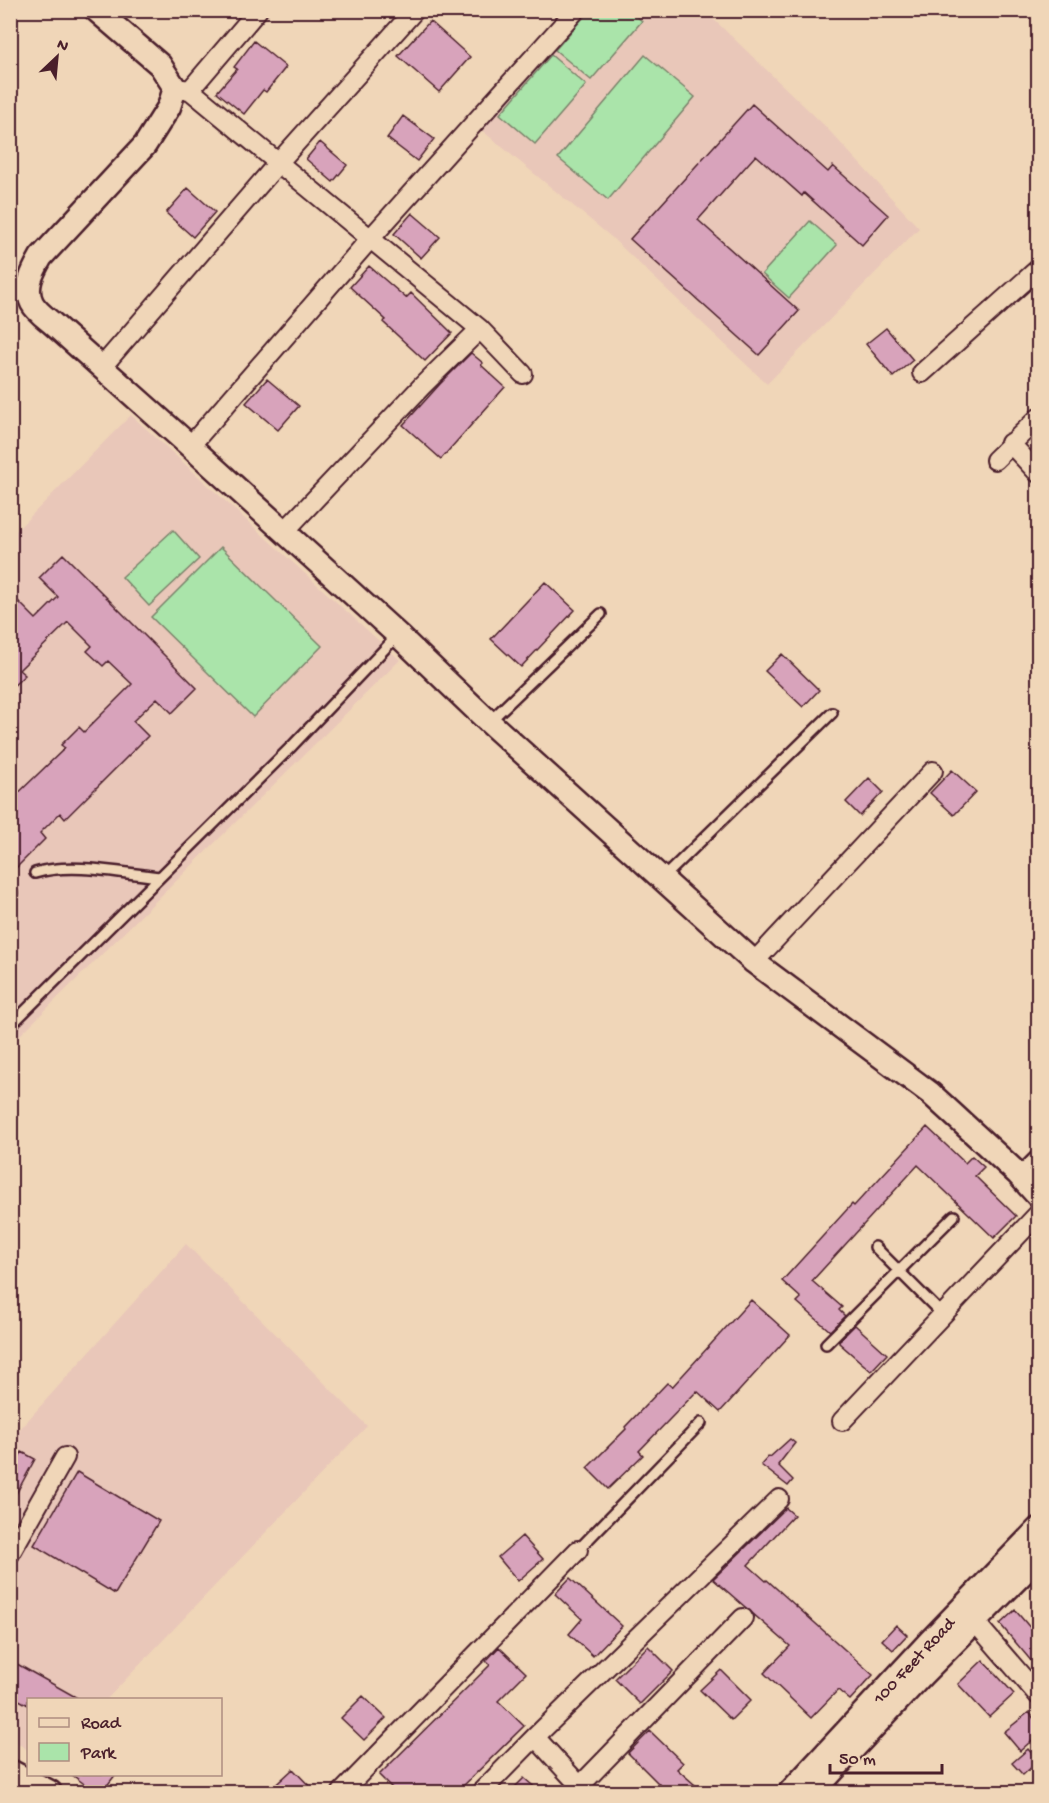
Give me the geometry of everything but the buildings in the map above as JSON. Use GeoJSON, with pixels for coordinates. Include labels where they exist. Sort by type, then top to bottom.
{"type":"FeatureCollection","features":[{"type":"Feature","properties":{"kind":"street"},"geometry":{"type":"LineString","coordinates":[[258,10],[183,89],[145,145],[41,257],[20,287],[32,304],[52,324],[398,635],[489,722],[754,962],[928,1091],[1018,1174],[1038,1196]]}},
{"type":"Feature","properties":{"kind":"street"},"geometry":{"type":"LineString","coordinates":[[101,368],[415,10]]}},
{"type":"Feature","properties":{"kind":"street"},"geometry":{"type":"LineString","coordinates":[[190,446],[370,239],[576,10]]}},
{"type":"Feature","properties":{"kind":"street"},"geometry":{"type":"LineString","coordinates":[[105,13],[160,64],[183,89],[480,329],[523,374]]}},
{"type":"Feature","properties":{"kind":"street"},"geometry":{"type":"LineString","coordinates":[[922,373],[1038,269]]}},
{"type":"Feature","properties":{"kind":"street"},"geometry":{"type":"LineString","coordinates":[[284,532],[422,386],[480,329]]}},
{"type":"Feature","properties":{"kind":"street"},"geometry":{"type":"LineString","coordinates":[[995,459],[1038,418]]}},
{"type":"Feature","properties":{"kind":"street"},"geometry":{"type":"LineString","coordinates":[[1010,443],[1038,473]]}},
{"type":"Feature","properties":{"kind":"street"},"geometry":{"type":"LineString","coordinates":[[754,962],[933,771]]}},
{"type":"Feature","properties":{"kind":"street"},"geometry":{"type":"LineString","coordinates":[[842,1421],[1038,1214]]}},
{"type":"Feature","properties":{"kind":"street"},"geometry":{"type":"LineString","coordinates":[[10,1554],[64,1457]]}},
{"type":"Feature","properties":{"kind":"street"},"geometry":{"type":"LineString","coordinates":[[481,1792],[779,1499]]}},
{"type":"Feature","properties":{"kind":"street","name":"100 Feet Road"},"geometry":{"type":"LineString","coordinates":[[790,1792],[1038,1529]]}},
{"type":"Feature","properties":{"kind":"street"},"geometry":{"type":"LineString","coordinates":[[342,1792],[578,1550]]}},
{"type":"Feature","properties":{"kind":"street","name":"100 Feet Road"},"geometry":{"type":"LineString","coordinates":[[813,1792],[922,1675],[1038,1558]]}},
{"type":"Feature","properties":{"kind":"street"},"geometry":{"type":"LineString","coordinates":[[535,1737],[577,1789],[743,1618]]}},
{"type":"Feature","properties":{"kind":"street"},"geometry":{"type":"LineString","coordinates":[[975,1622],[1038,1695]]}},
{"type":"Feature","properties":{"kind":"street"},"geometry":{"type":"LineString","coordinates":[[10,1771],[50,1792]]}},
{"type":"Feature","properties":{"kind":"lane"},"geometry":{"type":"LineString","coordinates":[[489,722],[601,614]]}},
{"type":"Feature","properties":{"kind":"lane"},"geometry":{"type":"LineString","coordinates":[[10,1026],[292,746],[398,635]]}},
{"type":"Feature","properties":{"kind":"lane"},"geometry":{"type":"LineString","coordinates":[[662,879],[832,713]]}},
{"type":"Feature","properties":{"kind":"lane"},"geometry":{"type":"LineString","coordinates":[[35,873],[65,867],[160,877]]}},
{"type":"Feature","properties":{"kind":"lane"},"geometry":{"type":"LineString","coordinates":[[1018,1174],[1038,1154]]}},
{"type":"Feature","properties":{"kind":"lane"},"geometry":{"type":"LineString","coordinates":[[826,1344],[954,1216]]}},
{"type":"Feature","properties":{"kind":"lane"},"geometry":{"type":"LineString","coordinates":[[875,1247],[942,1314]]}},
{"type":"Feature","properties":{"kind":"lane"},"geometry":{"type":"LineString","coordinates":[[578,1550],[701,1423]]}},
{"type":"Feature","properties":{"kind":"shaded area"},"geometry":{"type":"Polygon","coordinates":[[[583,11],[705,11],[824,125],[919,228],[767,384],[610,236],[479,128],[583,11]]]}},
{"type":"Feature","properties":{"kind":"shaded area"},"geometry":{"type":"Polygon","coordinates":[[[131,415],[400,660],[11,1044],[11,536],[131,415]]]}},
{"type":"Feature","properties":{"kind":"shaded area"},"geometry":{"type":"Polygon","coordinates":[[[186,1244],[367,1426],[108,1698],[27,1698],[27,1749],[11,1739],[11,1439],[186,1244]]]}},
{"type":"Feature","properties":{"kind":"green space"},"geometry":{"type":"Polygon","coordinates":[[[589,11],[630,11],[642,21],[591,80],[555,50],[589,11]]]}},
{"type":"Feature","properties":{"kind":"green space"},"geometry":{"type":"Polygon","coordinates":[[[551,55],[586,85],[535,144],[500,114],[551,55]]]}},
{"type":"Feature","properties":{"kind":"green space"},"geometry":{"type":"Polygon","coordinates":[[[645,55],[695,97],[608,200],[558,158],[645,55]]]}},
{"type":"Feature","properties":{"kind":"green space"},"geometry":{"type":"Polygon","coordinates":[[[810,221],[837,245],[789,298],[762,274],[810,221]]]}},
{"type":"Feature","properties":{"kind":"green space"},"geometry":{"type":"Polygon","coordinates":[[[173,530],[199,559],[149,606],[122,577],[173,530]]]}},
{"type":"Feature","properties":{"kind":"green space"},"geometry":{"type":"Polygon","coordinates":[[[221,547],[322,646],[253,717],[151,617],[221,547]]]}}]}
